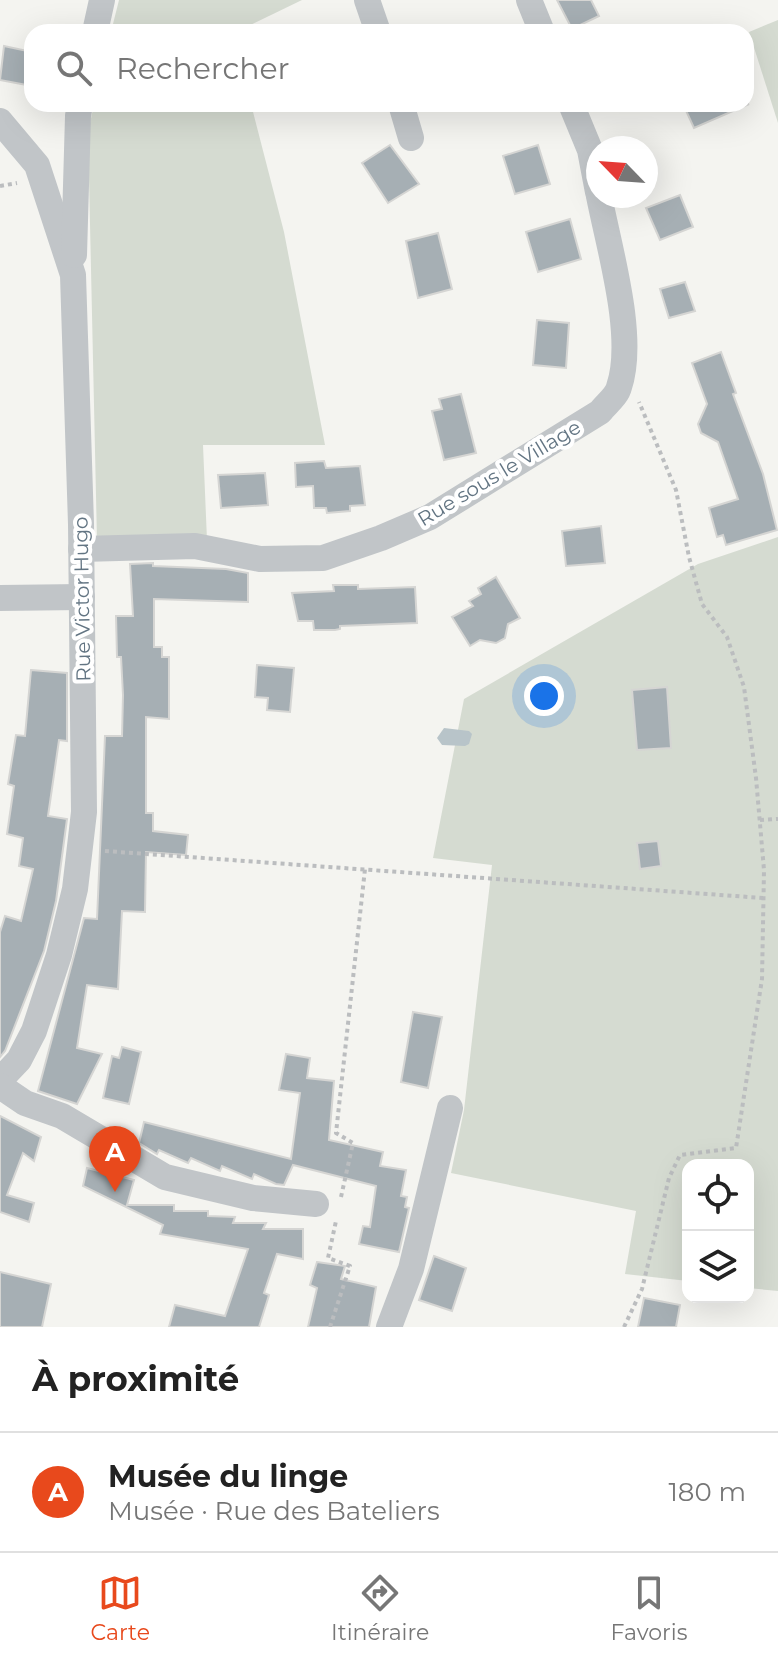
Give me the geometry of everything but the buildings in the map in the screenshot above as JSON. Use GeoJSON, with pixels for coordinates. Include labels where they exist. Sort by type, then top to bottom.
{"type":"FeatureCollection","features":[{"type":"Feature","properties":{"kind":"street"},"geometry":{"type":"LineString","coordinates":[[97,24],[102,0]]}},
{"type":"Feature","properties":{"kind":"street"},"geometry":{"type":"LineString","coordinates":[[367,0],[375,24]]}},
{"type":"Feature","properties":{"kind":"street"},"geometry":{"type":"LineString","coordinates":[[529,0],[539,24]]}},
{"type":"Feature","properties":{"kind":"street"},"geometry":{"type":"LineString","coordinates":[[73,275],[80,112]]}},
{"type":"Feature","properties":{"kind":"street"},"geometry":{"type":"LineString","coordinates":[[403,112],[411,138]]}},
{"type":"Feature","properties":{"kind":"street"},"geometry":{"type":"LineString","coordinates":[[574,112],[586,140]]}},
{"type":"Feature","properties":{"kind":"street","name":"Rue Victor Hugo"},"geometry":{"type":"LineString","coordinates":[[0,121],[37,165],[73,275],[82,597],[84,812],[75,889],[59,955],[34,1031],[19,1060],[0,1083]]}},
{"type":"Feature","properties":{"kind":"street"},"geometry":{"type":"LineString","coordinates":[[601,208],[622,312],[624,352],[619,389]]}},
{"type":"Feature","properties":{"kind":"street","name":"Rue sous le Village"},"geometry":{"type":"LineString","coordinates":[[81,549],[195,546],[260,559],[323,558],[430,517],[600,412],[619,389]]}},
{"type":"Feature","properties":{"kind":"street"},"geometry":{"type":"LineString","coordinates":[[0,598],[82,597]]}},
{"type":"Feature","properties":{"kind":"street"},"geometry":{"type":"LineString","coordinates":[[0,1083],[25,1103],[62,1116],[165,1177],[253,1198],[331,1206]]}},
{"type":"Feature","properties":{"kind":"street"},"geometry":{"type":"LineString","coordinates":[[389,1327],[411,1269],[450,1108]]}},
{"type":"Feature","properties":{"kind":"path"},"geometry":{"type":"LineString","coordinates":[[619,389],[638,399],[651,428],[676,490],[702,604],[727,637],[744,687],[760,820],[763,898],[762,979],[736,1148],[680,1155],[669,1178],[642,1289],[624,1327]]}},
{"type":"Feature","properties":{"kind":"path"},"geometry":{"type":"LineString","coordinates":[[760,820],[778,819]]}},
{"type":"Feature","properties":{"kind":"path"},"geometry":{"type":"LineString","coordinates":[[79,849],[763,898]]}},
{"type":"Feature","properties":{"kind":"path"},"geometry":{"type":"LineString","coordinates":[[330,1327],[350,1266],[328,1258],[331,1206],[353,1143],[336,1133],[365,869]]}},
{"type":"Feature","properties":{"kind":"shaded area"},"geometry":{"type":"Polygon","coordinates":[[[119,0],[302,0],[252,24],[113,24],[119,0]]]}},
{"type":"Feature","properties":{"kind":"shaded area"},"geometry":{"type":"Polygon","coordinates":[[[778,20],[778,123],[754,48],[754,30],[778,20]]]}},
{"type":"Feature","properties":{"kind":"shaded area"},"geometry":{"type":"Polygon","coordinates":[[[92,112],[253,112],[284,232],[325,445],[203,445],[207,540],[97,541],[88,133],[92,112]]]}},
{"type":"Feature","properties":{"kind":"shaded area"},"geometry":{"type":"Polygon","coordinates":[[[778,537],[778,1291],[754,1289],[754,1159],[682,1159],[682,1280],[625,1274],[636,1211],[451,1173],[464,1110],[492,865],[433,858],[464,699],[698,564],[778,537]]]}},
{"type":"Feature","properties":{"kind":"shaded area"},"geometry":{"type":"Polygon","coordinates":[[[444,728],[469,731],[472,734],[469,744],[442,745],[437,738],[444,728]]]}},
{"type":"Feature","properties":{"kind":"place","name":"Musée du linge"},"geometry":{"type":"Point","coordinates":[115,1192]}}]}
